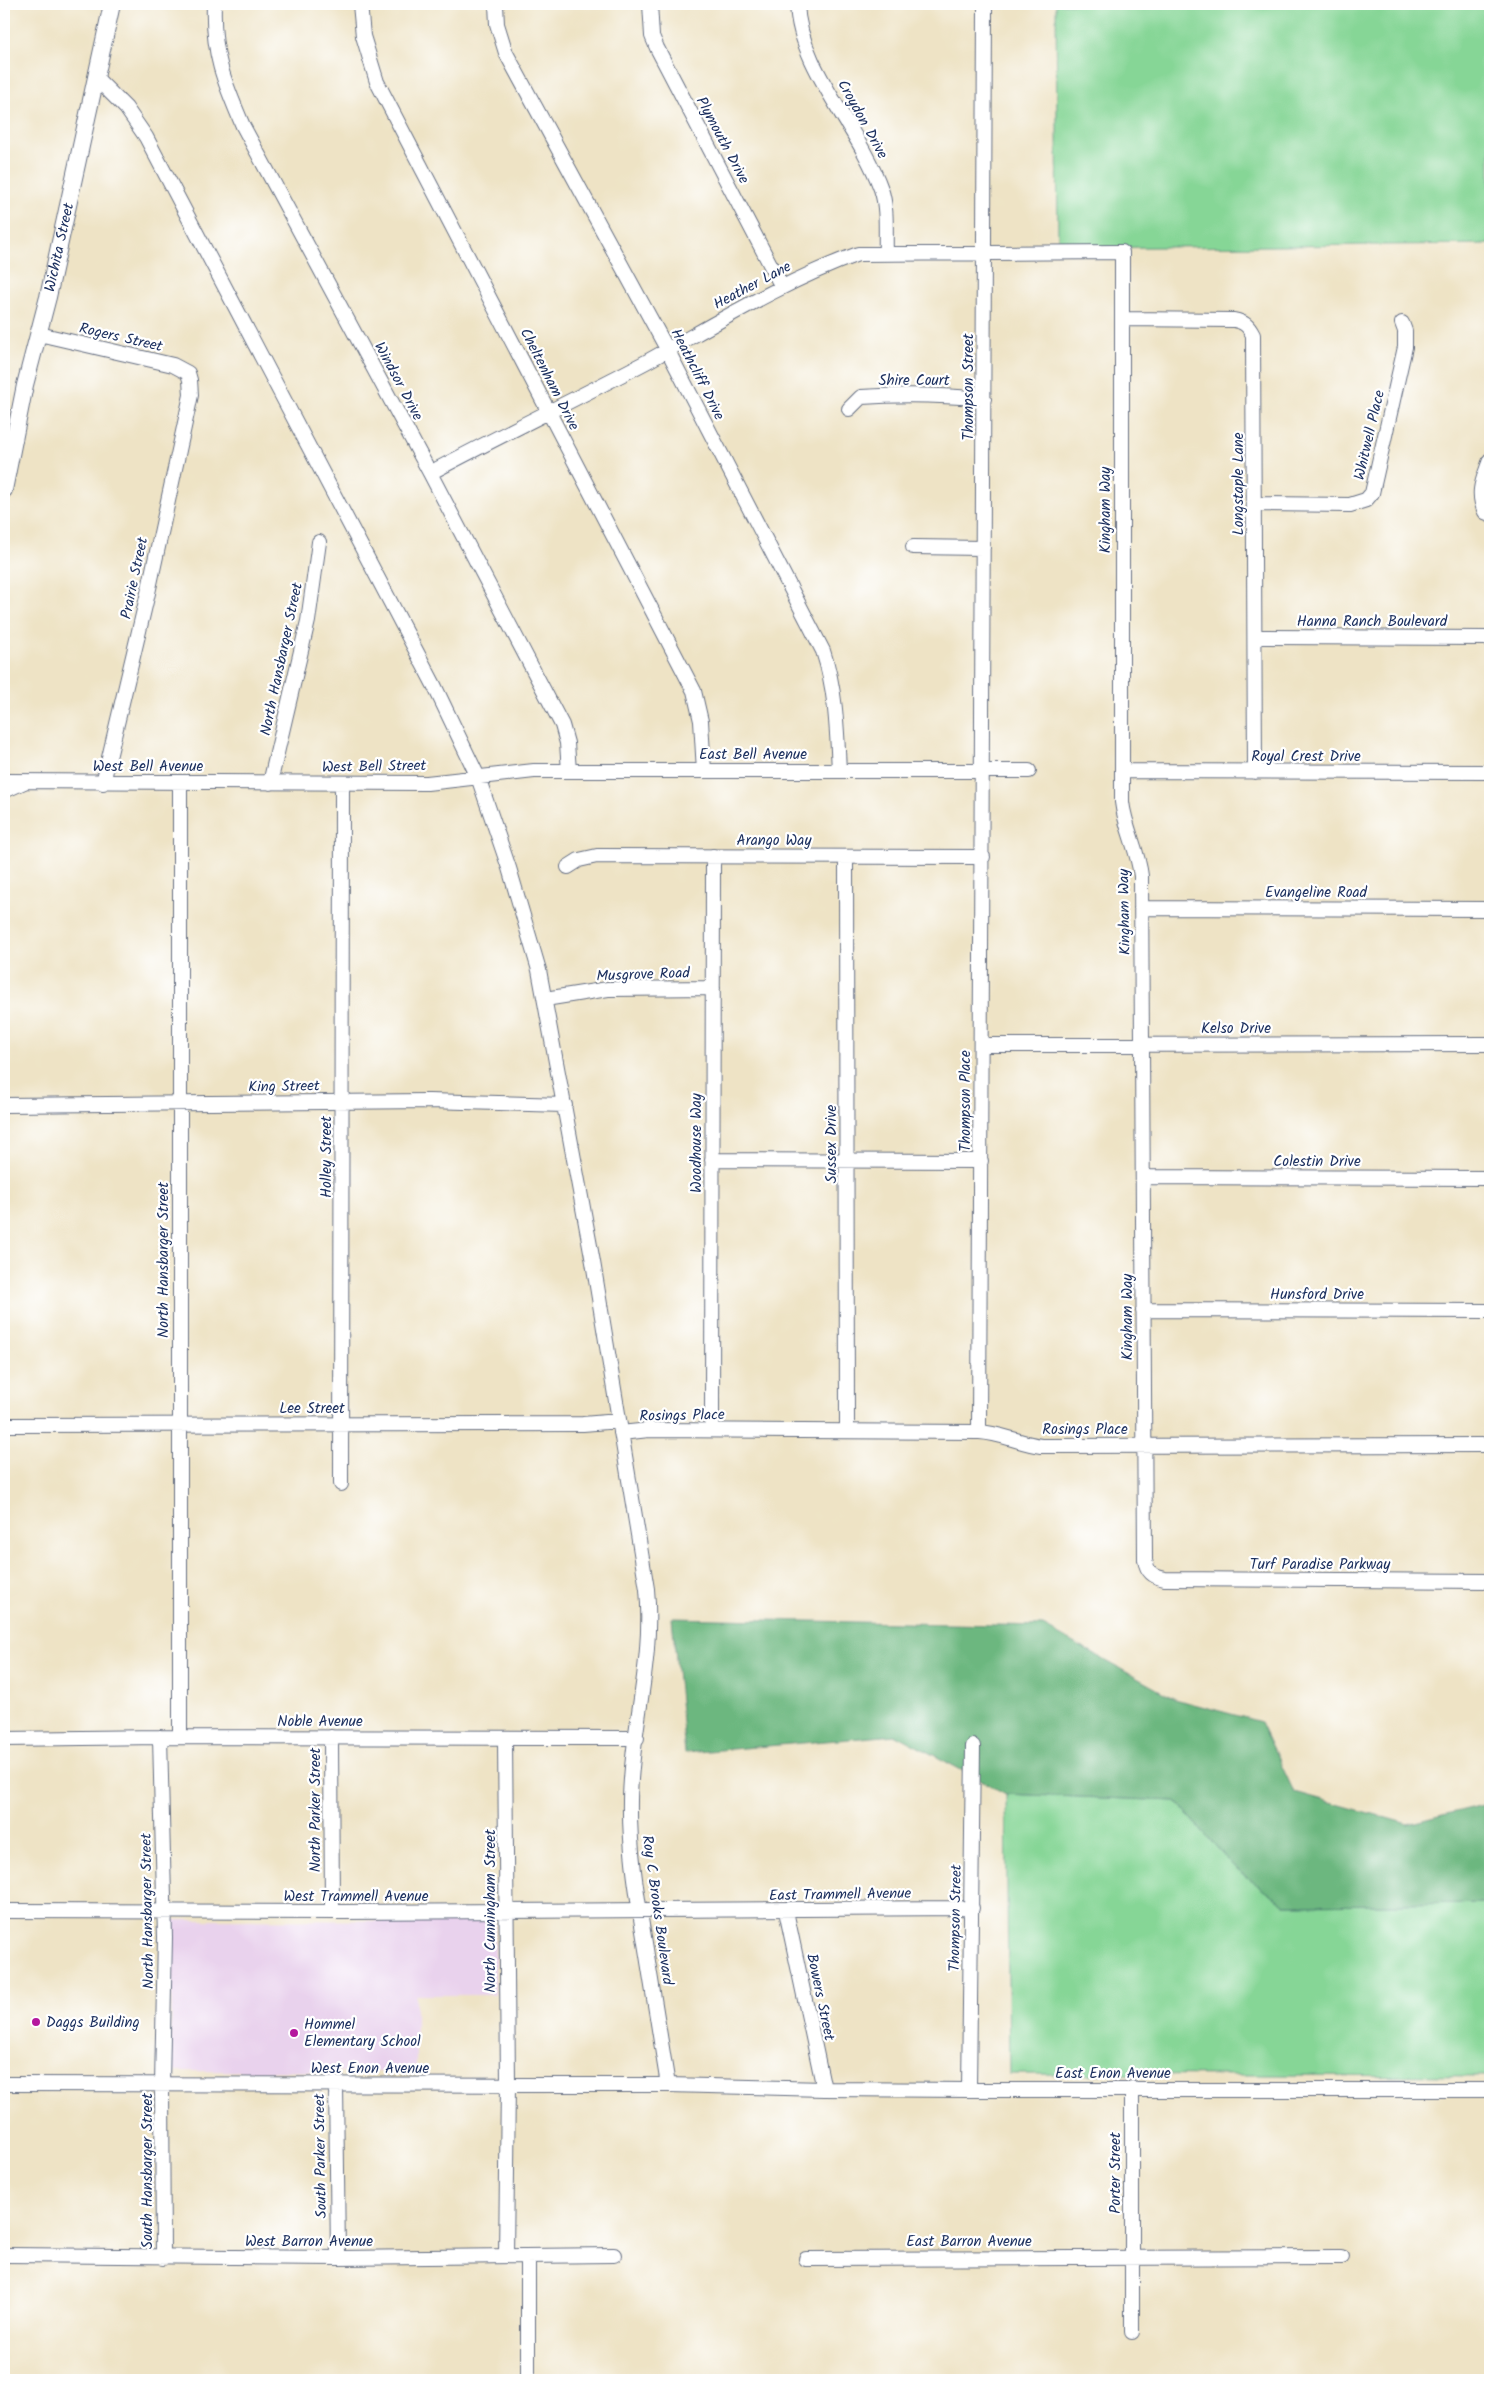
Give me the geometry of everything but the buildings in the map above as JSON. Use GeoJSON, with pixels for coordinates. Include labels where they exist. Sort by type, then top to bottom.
{"type":"FeatureCollection","features":[{"type":"Feature","properties":{"kind":"main road","name":"Wichita Street"},"geometry":{"type":"LineString","coordinates":[[4,490],[25,385],[39,334],[112,4]]}},
{"type":"Feature","properties":{"kind":"street","name":"Windsor Drive"},"geometry":{"type":"LineString","coordinates":[[214,4],[213,31],[220,68],[243,126],[430,472],[562,725],[567,743],[569,771]]}},
{"type":"Feature","properties":{"kind":"street","name":"Cheltenham Drive"},"geometry":{"type":"LineString","coordinates":[[360,4],[363,36],[377,82],[694,691],[701,721],[704,771]]}},
{"type":"Feature","properties":{"kind":"street","name":"Heathcliff Drive"},"geometry":{"type":"LineString","coordinates":[[496,4],[497,24],[506,53],[667,349],[822,652],[830,672],[836,714],[839,771]]}},
{"type":"Feature","properties":{"kind":"street","name":"Plymouth Drive"},"geometry":{"type":"LineString","coordinates":[[650,4],[652,36],[657,48],[782,288]]}},
{"type":"Feature","properties":{"kind":"street","name":"Croydon Drive"},"geometry":{"type":"LineString","coordinates":[[797,4],[802,38],[808,56],[866,152],[882,190],[886,253]]}},
{"type":"Feature","properties":{"kind":"street","name":"Thompson Street"},"geometry":{"type":"LineString","coordinates":[[983,771],[985,4]]}},
{"type":"Feature","properties":{"kind":"street","name":"Roy C Brooks Boulevard"},"geometry":{"type":"LineString","coordinates":[[96,78],[126,108],[146,137],[434,685],[478,777],[509,868],[545,999],[565,1105],[647,1589],[650,1621],[645,1682],[632,1767],[630,1833],[639,1909],[668,2085]]}},
{"type":"Feature","properties":{"kind":"street","name":"Heather Lane"},"geometry":{"type":"LineString","coordinates":[[430,472],[823,267],[858,254],[1122,252]]}},
{"type":"Feature","properties":{"kind":"street","name":"Kingham Way"},"geometry":{"type":"LineString","coordinates":[[1122,252],[1122,771],[1123,815],[1139,860],[1141,908],[1145,1560],[1151,1573]]}},
{"type":"Feature","properties":{"kind":"street","name":"Longstaple Lane"},"geometry":{"type":"LineString","coordinates":[[1122,319],[1234,320],[1243,322],[1249,327],[1254,344],[1255,772]]}},
{"type":"Feature","properties":{"kind":"street","name":"Whitwell Place"},"geometry":{"type":"LineString","coordinates":[[1254,504],[1350,505],[1366,500],[1372,494],[1405,347],[1405,331],[1402,323]]}},
{"type":"Feature","properties":{"kind":"street","name":"Rogers Street"},"geometry":{"type":"LineString","coordinates":[[39,334],[173,365],[188,373],[190,380]]}},
{"type":"Feature","properties":{"kind":"street","name":"Prairie Street"},"geometry":{"type":"LineString","coordinates":[[103,783],[148,594],[191,395],[190,380]]}},
{"type":"Feature","properties":{"kind":"street","name":"Shire Court"},"geometry":{"type":"LineString","coordinates":[[849,410],[861,398],[882,396],[959,396],[984,399]]}},
{"type":"Feature","properties":{"kind":"street"},"geometry":{"type":"LineString","coordinates":[[1490,460],[1480,487],[1480,501],[1485,512],[1490,514]]}},
{"type":"Feature","properties":{"kind":"street","name":"North Hansbarger Street"},"geometry":{"type":"LineString","coordinates":[[270,783],[308,621],[319,542]]}},
{"type":"Feature","properties":{"kind":"street"},"geometry":{"type":"LineString","coordinates":[[913,547],[983,548]]}},
{"type":"Feature","properties":{"kind":"street","name":"Hanna Ranch Boulevard"},"geometry":{"type":"LineString","coordinates":[[1254,637],[1490,638]]}},
{"type":"Feature","properties":{"kind":"street","name":"East Bell Avenue"},"geometry":{"type":"LineString","coordinates":[[478,777],[516,772],[569,771],[1029,771]]}},
{"type":"Feature","properties":{"kind":"street","name":"Thompson Place"},"geometry":{"type":"LineString","coordinates":[[979,1432],[983,771]]}},
{"type":"Feature","properties":{"kind":"street","name":"Royal Crest Drive"},"geometry":{"type":"LineString","coordinates":[[1122,771],[1490,772]]}},
{"type":"Feature","properties":{"kind":"street","name":"West Bell Street"},"geometry":{"type":"LineString","coordinates":[[270,783],[427,783],[478,777]]}},
{"type":"Feature","properties":{"kind":"street","name":"West Bell Avenue"},"geometry":{"type":"LineString","coordinates":[[4,791],[27,780]]}},
{"type":"Feature","properties":{"kind":"street","name":"West Bell Avenue"},"geometry":{"type":"LineString","coordinates":[[4,781],[270,783]]}},
{"type":"Feature","properties":{"kind":"street","name":"North Hansbarger Street"},"geometry":{"type":"LineString","coordinates":[[180,783],[180,1737]]}},
{"type":"Feature","properties":{"kind":"street","name":"Holley Street"},"geometry":{"type":"LineString","coordinates":[[341,1484],[342,783]]}},
{"type":"Feature","properties":{"kind":"street","name":"Arango Way"},"geometry":{"type":"LineString","coordinates":[[568,867],[579,860],[597,856],[983,857]]}},
{"type":"Feature","properties":{"kind":"street","name":"Woodhouse Way"},"geometry":{"type":"LineString","coordinates":[[712,1430],[713,856]]}},
{"type":"Feature","properties":{"kind":"street","name":"Sussex Drive"},"geometry":{"type":"LineString","coordinates":[[846,857],[847,1431]]}},
{"type":"Feature","properties":{"kind":"street","name":"Evangeline Road"},"geometry":{"type":"LineString","coordinates":[[1141,908],[1490,909]]}},
{"type":"Feature","properties":{"kind":"street","name":"Musgrove Road"},"geometry":{"type":"LineString","coordinates":[[545,999],[625,988],[713,988]]}},
{"type":"Feature","properties":{"kind":"street","name":"Kelso Drive"},"geometry":{"type":"LineString","coordinates":[[982,1045],[1490,1044]]}},
{"type":"Feature","properties":{"kind":"street","name":"King Street"},"geometry":{"type":"LineString","coordinates":[[4,1105],[429,1101],[565,1105]]}},
{"type":"Feature","properties":{"kind":"street"},"geometry":{"type":"LineString","coordinates":[[712,1160],[981,1161]]}},
{"type":"Feature","properties":{"kind":"street","name":"Colestin Drive"},"geometry":{"type":"LineString","coordinates":[[1143,1176],[1490,1178]]}},
{"type":"Feature","properties":{"kind":"street","name":"Hunsford Drive"},"geometry":{"type":"LineString","coordinates":[[1143,1310],[1490,1311]]}},
{"type":"Feature","properties":{"kind":"street","name":"Lee Street"},"geometry":{"type":"LineString","coordinates":[[4,1425],[583,1424],[620,1427]]}},
{"type":"Feature","properties":{"kind":"street","name":"Rosings Place"},"geometry":{"type":"LineString","coordinates":[[620,1427],[649,1430],[979,1432],[1005,1435],[1023,1443],[1041,1446],[1490,1445]]}},
{"type":"Feature","properties":{"kind":"street","name":"Turf Paradise Parkway"},"geometry":{"type":"LineString","coordinates":[[1151,1573],[1157,1578],[1165,1579],[1490,1581]]}},
{"type":"Feature","properties":{"kind":"street","name":"North Hansbarger Street"},"geometry":{"type":"LineString","coordinates":[[160,1737],[165,1912],[162,2084]]}},
{"type":"Feature","properties":{"kind":"street","name":"Noble Avenue"},"geometry":{"type":"LineString","coordinates":[[4,1740],[160,1737],[637,1738]]}},
{"type":"Feature","properties":{"kind":"street","name":"North Parker Street"},"geometry":{"type":"LineString","coordinates":[[331,1737],[332,1912]]}},
{"type":"Feature","properties":{"kind":"street","name":"North Cunningham Street"},"geometry":{"type":"LineString","coordinates":[[505,1738],[508,2084],[506,2256]]}},
{"type":"Feature","properties":{"kind":"street","name":"Thompson Street"},"geometry":{"type":"LineString","coordinates":[[969,2090],[973,1746]]}},
{"type":"Feature","properties":{"kind":"street","name":"East Trammell Avenue"},"geometry":{"type":"LineString","coordinates":[[708,1910],[786,1911],[972,1908]]}},
{"type":"Feature","properties":{"kind":"street","name":"West Trammell Avenue"},"geometry":{"type":"LineString","coordinates":[[4,1911],[708,1910]]}},
{"type":"Feature","properties":{"kind":"street","name":"Bowers Street"},"geometry":{"type":"LineString","coordinates":[[786,1911],[824,2090]]}},
{"type":"Feature","properties":{"kind":"street","name":"West Enon Avenue"},"geometry":{"type":"LineString","coordinates":[[4,2084],[508,2084],[668,2085],[736,2088]]}},
{"type":"Feature","properties":{"kind":"street","name":"South Hansbarger Street"},"geometry":{"type":"LineString","coordinates":[[162,2084],[164,2258]]}},
{"type":"Feature","properties":{"kind":"street","name":"South Parker Street"},"geometry":{"type":"LineString","coordinates":[[336,2084],[338,2258]]}},
{"type":"Feature","properties":{"kind":"street","name":"East Enon Avenue"},"geometry":{"type":"LineString","coordinates":[[736,2088],[824,2090],[1132,2088],[1490,2090]]}},
{"type":"Feature","properties":{"kind":"street","name":"Porter Street"},"geometry":{"type":"LineString","coordinates":[[1131,2257],[1132,2088]]}},
{"type":"Feature","properties":{"kind":"street","name":"West Barron Avenue"},"geometry":{"type":"LineString","coordinates":[[4,2255],[164,2258],[614,2255]]}},
{"type":"Feature","properties":{"kind":"street"},"geometry":{"type":"LineString","coordinates":[[528,2256],[528,2380]]}},
{"type":"Feature","properties":{"kind":"street"},"geometry":{"type":"LineString","coordinates":[[1131,2257],[1132,2332]]}},
{"type":"Feature","properties":{"kind":"street","name":"East Barron Avenue"},"geometry":{"type":"LineString","coordinates":[[806,2259],[1342,2257]]}},
{"type":"Feature","properties":{"kind":"shaded area","name":"Hommel Elementary School"},"geometry":{"type":"Polygon","coordinates":[[[172,1920],[495,1921],[495,1995],[416,1995],[416,2072],[171,2071],[172,1920]]]}},
{"type":"Feature","properties":{"kind":"green space"},"geometry":{"type":"Polygon","coordinates":[[[1056,4],[1490,4],[1490,244],[1058,248],[1056,4]]]}},
{"type":"Feature","properties":{"kind":"green space"},"geometry":{"type":"Polygon","coordinates":[[[672,1618],[1043,1626],[1175,1699],[1261,1722],[1294,1792],[1408,1824],[1483,1805],[1490,1799],[1490,1903],[1285,1905],[1237,1870],[1176,1801],[1006,1794],[896,1735],[685,1753],[672,1618]]]}},
{"type":"Feature","properties":{"kind":"green space"},"geometry":{"type":"Polygon","coordinates":[[[1006,1794],[1176,1801],[1237,1870],[1285,1905],[1490,1903],[1490,2076],[1009,2074],[1006,1794]]]}},
{"type":"Feature","properties":{"kind":"place","name":"Daggs Building"},"geometry":{"type":"Point","coordinates":[36,2022]}},
{"type":"Feature","properties":{"kind":"place","name":"Hommel Elementary School"},"geometry":{"type":"Point","coordinates":[294,2033]}}]}
